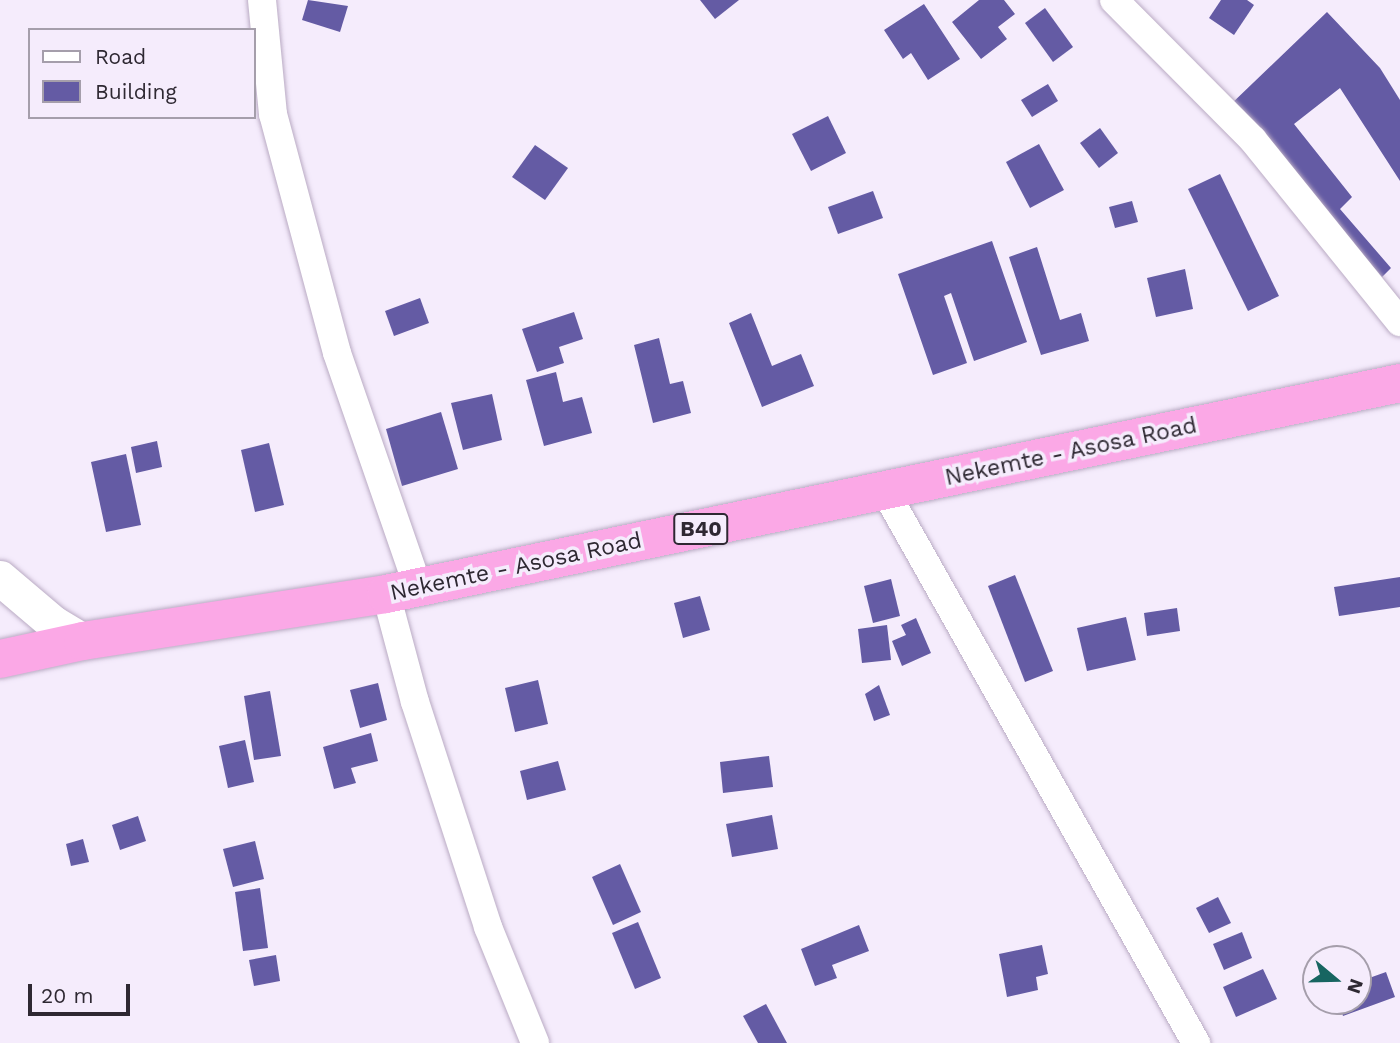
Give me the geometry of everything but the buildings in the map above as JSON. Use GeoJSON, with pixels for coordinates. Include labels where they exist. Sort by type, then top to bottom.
{"type":"FeatureCollection","features":[{"type":"Feature","properties":{"kind":"highway","name":"Nekemte - Asosa Road"},"geometry":{"type":"LineString","coordinates":[[0,659],[83,641],[402,590],[1400,383]]}},
{"type":"Feature","properties":{"kind":"street"},"geometry":{"type":"LineString","coordinates":[[262,0],[273,114],[402,590],[415,702],[488,927],[536,1043]]}},
{"type":"Feature","properties":{"kind":"street"},"geometry":{"type":"LineString","coordinates":[[1114,0],[1253,140],[1400,322]]}},
{"type":"Feature","properties":{"kind":"street"},"geometry":{"type":"LineString","coordinates":[[885,491],[1196,1043]]}},
{"type":"Feature","properties":{"kind":"street"},"geometry":{"type":"LineString","coordinates":[[0,578],[53,623],[83,641]]}}]}
